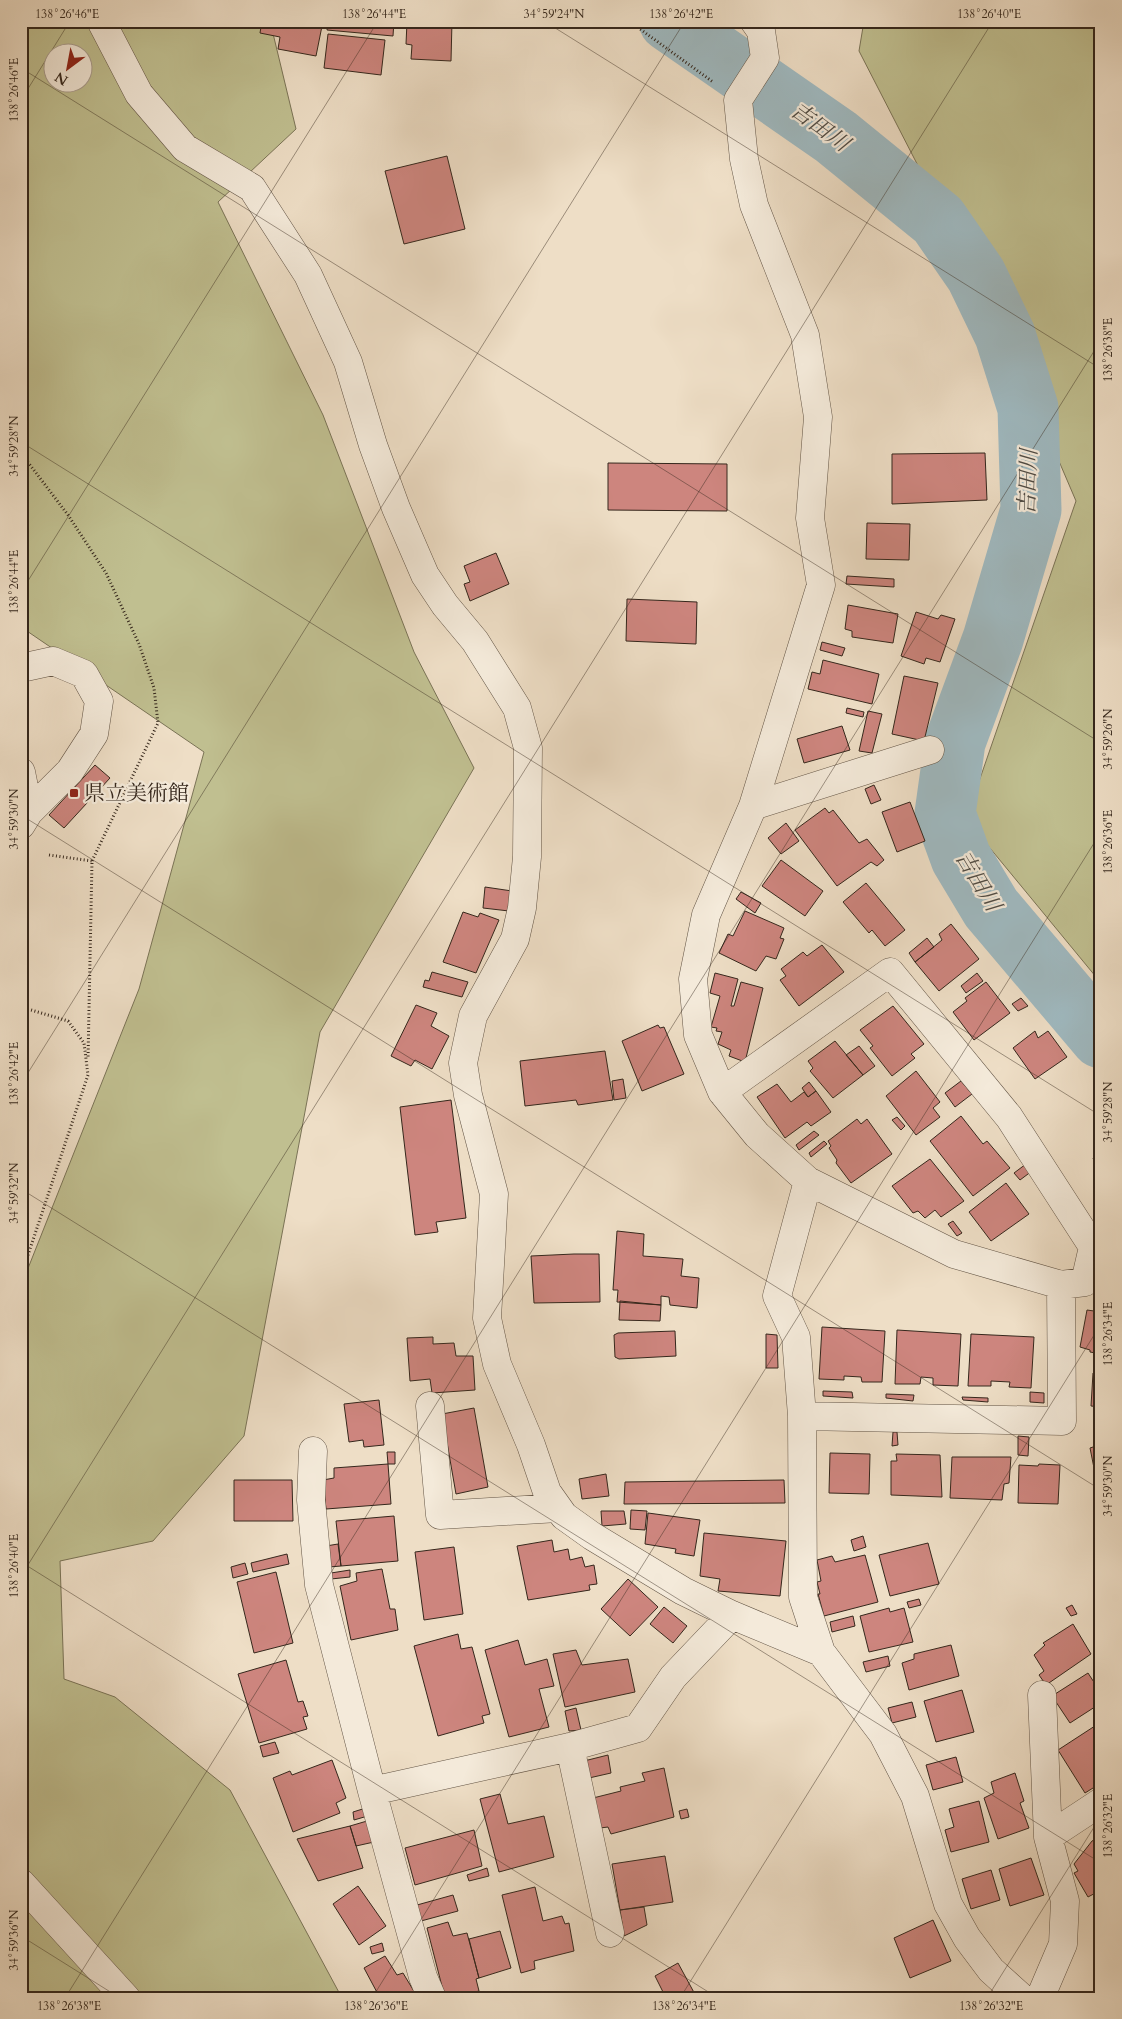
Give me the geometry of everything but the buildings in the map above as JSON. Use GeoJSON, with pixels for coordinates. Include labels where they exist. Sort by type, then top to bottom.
{"type":"FeatureCollection","features":[{"type":"Feature","properties":{"kind":"street"},"geometry":{"type":"LineString","coordinates":[[101,21],[139,94],[185,148],[252,188],[308,275],[348,362],[373,445],[396,508],[426,575],[446,605],[480,648],[517,708],[528,748],[527,857],[522,908],[515,939],[473,1016],[463,1063],[468,1096],[494,1194],[487,1318],[497,1364],[531,1446],[547,1492],[564,1516],[592,1536],[683,1591],[732,1615],[821,1652]]}},
{"type":"Feature","properties":{"kind":"street"},"geometry":{"type":"LineString","coordinates":[[722,1092],[890,972],[1009,1117],[1092,1247],[1086,1282],[1061,1285],[954,1254],[808,1181],[757,1135],[722,1092],[698,1035],[693,979],[706,915],[753,806],[821,586],[810,518],[818,417],[805,336],[754,205],[744,159],[738,100],[765,58],[761,31],[754,21]]}},
{"type":"Feature","properties":{"kind":"street"},"geometry":{"type":"LineString","coordinates":[[21,668],[53,661],[84,674],[99,701],[94,734],[70,771],[25,819]]}},
{"type":"Feature","properties":{"kind":"street"},"geometry":{"type":"LineString","coordinates":[[753,806],[930,750]]}},
{"type":"Feature","properties":{"kind":"street"},"geometry":{"type":"LineString","coordinates":[[21,772],[25,819]]}},
{"type":"Feature","properties":{"kind":"street"},"geometry":{"type":"LineString","coordinates":[[808,1181],[777,1296],[796,1337],[802,1416],[803,1597],[821,1652],[883,1734],[915,1796],[948,1904],[967,1938],[991,1970],[1022,1998]]}},
{"type":"Feature","properties":{"kind":"street"},"geometry":{"type":"LineString","coordinates":[[802,1416],[1062,1421],[1061,1285]]}},
{"type":"Feature","properties":{"kind":"street"},"geometry":{"type":"LineString","coordinates":[[430,1406],[440,1516],[558,1508]]}},
{"type":"Feature","properties":{"kind":"street"},"geometry":{"type":"LineString","coordinates":[[313,1451],[311,1500],[318,1585],[422,1977],[432,1998]]}},
{"type":"Feature","properties":{"kind":"street"},"geometry":{"type":"LineString","coordinates":[[372,1792],[570,1747],[638,1728],[673,1676],[732,1615]]}},
{"type":"Feature","properties":{"kind":"street"},"geometry":{"type":"LineString","coordinates":[[1040,1998],[1063,1944],[1065,1901],[1048,1837],[1042,1695]]}},
{"type":"Feature","properties":{"kind":"street"},"geometry":{"type":"LineString","coordinates":[[570,1747],[610,1933]]}},
{"type":"Feature","properties":{"kind":"street"},"geometry":{"type":"LineString","coordinates":[[1048,1837],[1101,1802]]}},
{"type":"Feature","properties":{"kind":"street"},"geometry":{"type":"LineString","coordinates":[[21,1883],[126,1998]]}},
{"type":"Feature","properties":{"kind":"path"},"geometry":{"type":"LineString","coordinates":[[628,21],[738,100]]}},
{"type":"Feature","properties":{"kind":"path"},"geometry":{"type":"LineString","coordinates":[[21,1276],[88,1075],[92,861],[49,855]]}},
{"type":"Feature","properties":{"kind":"path"},"geometry":{"type":"LineString","coordinates":[[21,1007],[68,1022],[84,1043],[88,1075]]}},
{"type":"Feature","properties":{"kind":"shaded area"},"geometry":{"type":"Polygon","coordinates":[[[21,21],[270,21],[296,129],[218,202],[323,415],[414,652],[474,768],[320,1032],[244,1436],[153,1541],[60,1561],[64,1679],[115,1697],[230,1790],[342,1998],[21,1998],[21,1286],[139,989],[204,752],[24,629],[21,625],[21,21]]]}},
{"type":"Feature","properties":{"kind":"shaded area"},"geometry":{"type":"Polygon","coordinates":[[[864,21],[1101,21],[1101,983],[966,819],[1076,501],[1005,335],[859,51],[864,21]]]}},
{"type":"Feature","properties":{"kind":"waterway","name":"吉田川"},"geometry":{"type":"LineString","coordinates":[[669,21],[836,137],[938,220],[976,275],[1005,335],[1028,408],[1031,510],[993,639],[955,742],[945,814],[961,858],[991,908],[1101,1038]]}},
{"type":"Feature","properties":{"kind":"place","name":"県立美術館"},"geometry":{"type":"Point","coordinates":[74,793]}}]}
